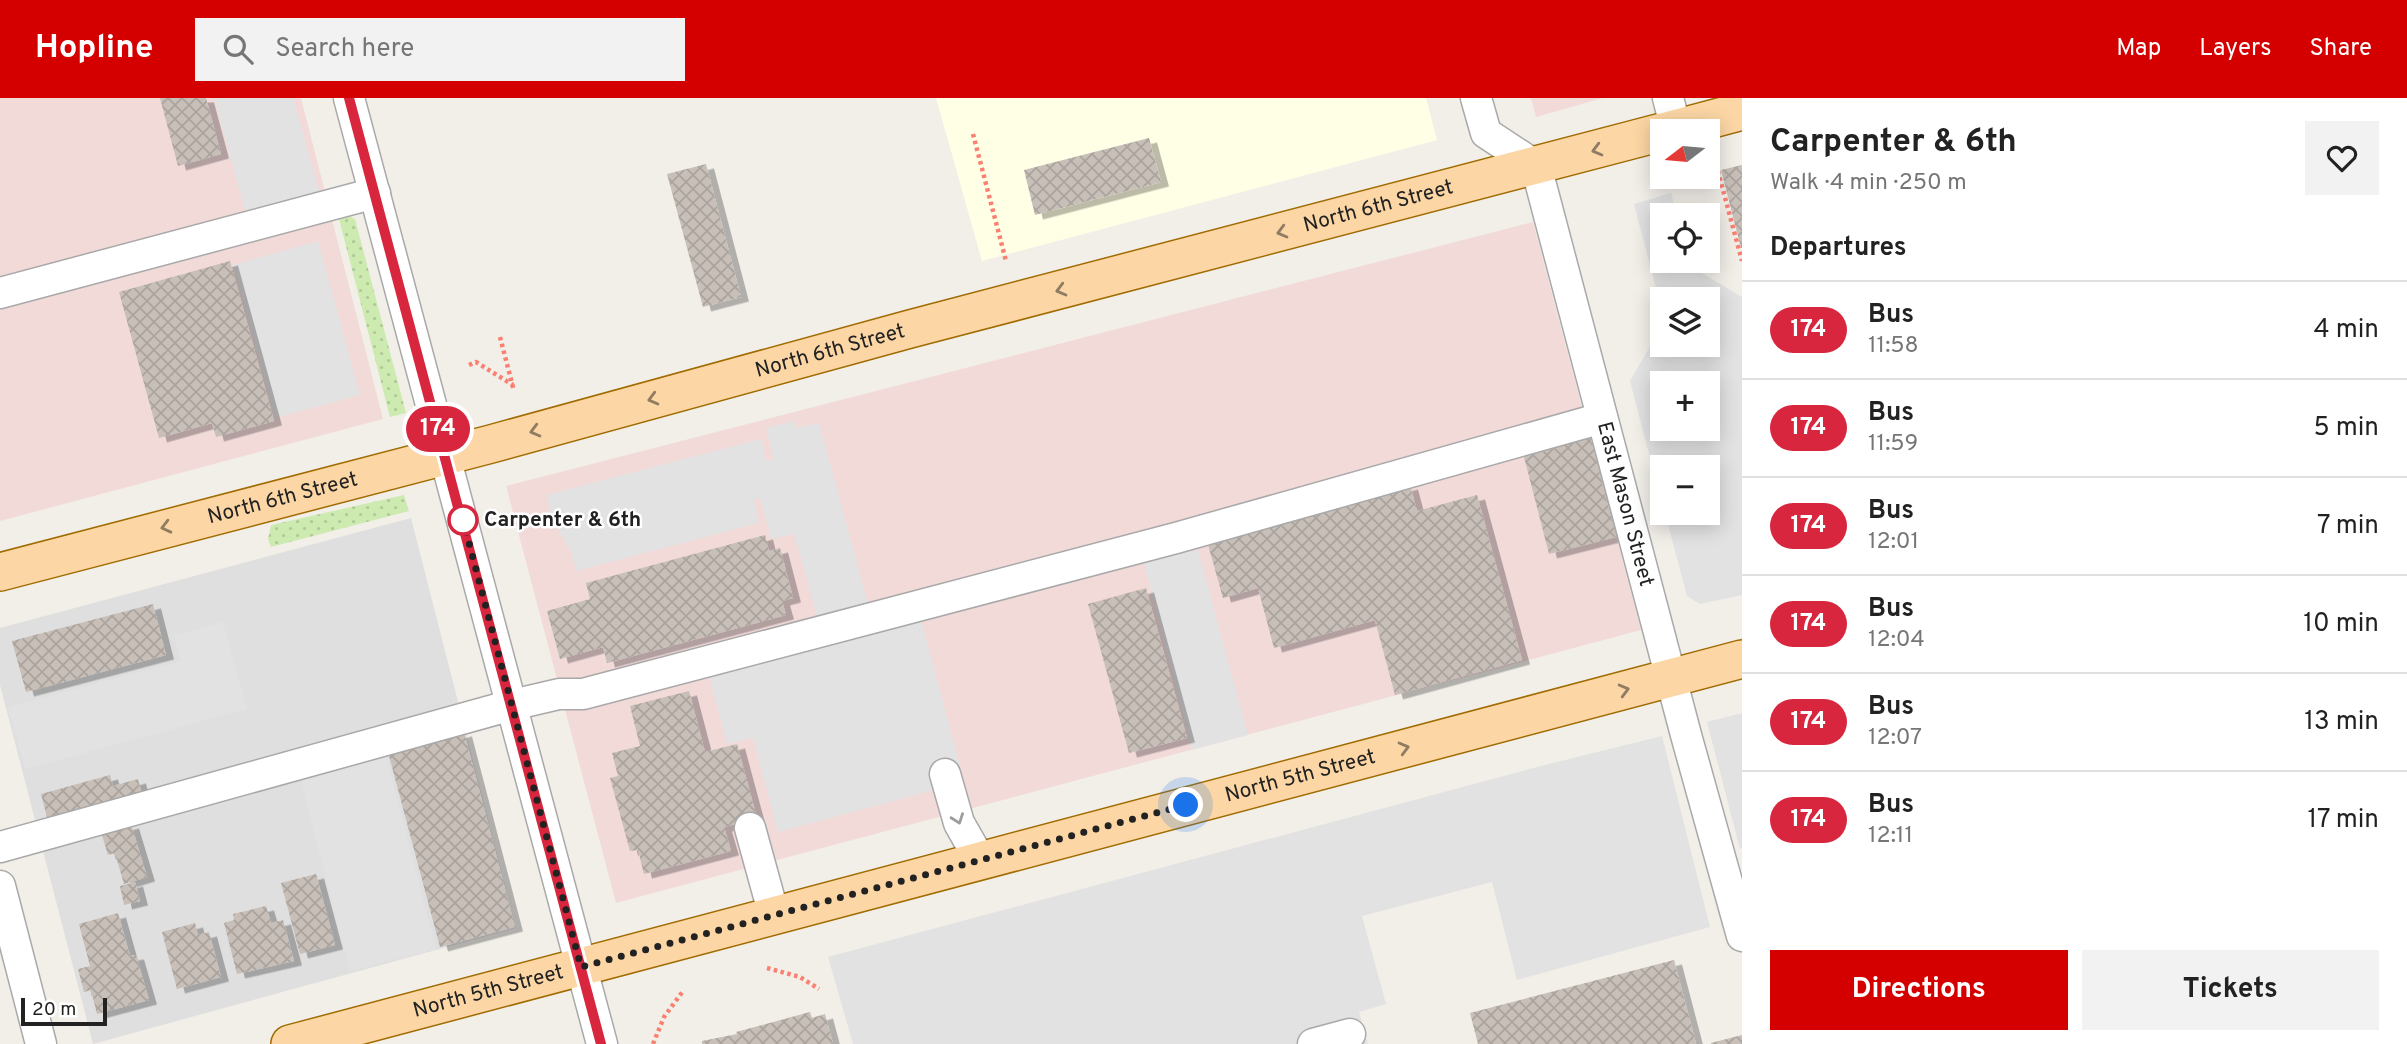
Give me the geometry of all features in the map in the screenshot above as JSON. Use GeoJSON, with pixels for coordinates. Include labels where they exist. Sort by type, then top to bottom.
{"type":"FeatureCollection","features":[{"type":"Feature","properties":{"kind":"main road","name":"North 6th Street"},"geometry":{"type":"LineString","coordinates":[[1693,119],[1742,111]]}},
{"type":"Feature","properties":{"kind":"main road","name":"North 6th Street"},"geometry":{"type":"LineString","coordinates":[[0,572],[1536,166],[1650,129]]}},
{"type":"Feature","properties":{"kind":"main road","name":"North 5th Street"},"geometry":{"type":"LineString","coordinates":[[290,1044],[1742,659]]}},
{"type":"Feature","properties":{"kind":"street"},"geometry":{"type":"LineString","coordinates":[[349,98],[601,1044]]}},
{"type":"Feature","properties":{"kind":"street"},"geometry":{"type":"LineString","coordinates":[[1476,98],[1486,133],[1536,166]]}},
{"type":"Feature","properties":{"kind":"street","name":"East Mason Street"},"geometry":{"type":"LineString","coordinates":[[1536,166],[1742,936]]}},
{"type":"Feature","properties":{"kind":"street"},"geometry":{"type":"LineString","coordinates":[[0,293],[375,193]]}},
{"type":"Feature","properties":{"kind":"street"},"geometry":{"type":"LineString","coordinates":[[0,848],[512,705],[559,694],[583,694],[823,632],[1602,418]]}},
{"type":"Feature","properties":{"kind":"street"},"geometry":{"type":"LineString","coordinates":[[944,774],[959,823],[980,860]]}},
{"type":"Feature","properties":{"kind":"street"},"geometry":{"type":"LineString","coordinates":[[750,828],[774,915]]}},
{"type":"Feature","properties":{"kind":"street"},"geometry":{"type":"LineString","coordinates":[[0,886],[6,934],[41,1044]]}},
{"type":"Feature","properties":{"kind":"street"},"geometry":{"type":"LineString","coordinates":[[1313,1044],[1350,1034]]}},
{"type":"Feature","properties":{"kind":"path"},"geometry":{"type":"LineString","coordinates":[[973,134],[1006,261]]}},
{"type":"Feature","properties":{"kind":"path"},"geometry":{"type":"LineString","coordinates":[[1720,178],[1742,261]]}},
{"type":"Feature","properties":{"kind":"path"},"geometry":{"type":"LineString","coordinates":[[469,365],[475,362],[514,388],[500,337]]}},
{"type":"Feature","properties":{"kind":"path"},"geometry":{"type":"LineString","coordinates":[[767,968],[800,977],[819,989]]}},
{"type":"Feature","properties":{"kind":"path"},"geometry":{"type":"LineString","coordinates":[[653,1044],[664,1017],[683,990]]}},
{"type":"Feature","properties":{"kind":"shaded area"},"geometry":{"type":"Polygon","coordinates":[[[0,98],[301,98],[383,419],[0,521],[0,98]]]}},
{"type":"Feature","properties":{"kind":"shaded area"},"geometry":{"type":"Polygon","coordinates":[[[214,98],[293,98],[320,195],[246,214],[214,98]]]}},
{"type":"Feature","properties":{"kind":"shaded area"},"geometry":{"type":"Polygon","coordinates":[[[936,98],[1426,98],[1437,140],[982,261],[936,98]]]}},
{"type":"Feature","properties":{"kind":"shaded area"},"geometry":{"type":"Polygon","coordinates":[[[1531,98],[1603,98],[1536,117],[1531,98]]]}},
{"type":"Feature","properties":{"kind":"shaded area"},"geometry":{"type":"Polygon","coordinates":[[[1671,193],[1674,203],[1650,203],[1650,265],[1634,204],[1671,193]]]}},
{"type":"Feature","properties":{"kind":"shaded area"},"geometry":{"type":"Polygon","coordinates":[[[1533,222],[1641,630],[616,903],[506,486],[1533,222]]]}},
{"type":"Feature","properties":{"kind":"shaded area"},"geometry":{"type":"Polygon","coordinates":[[[318,241],[360,395],[275,418],[233,265],[318,241]]]}},
{"type":"Feature","properties":{"kind":"shaded area"},"geometry":{"type":"Polygon","coordinates":[[[1652,273],[1702,273],[1742,297],[1742,595],[1700,604],[1687,596],[1668,525],[1720,525],[1720,455],[1650,455],[1650,458],[1630,381],[1650,347],[1650,357],[1720,357],[1720,287],[1656,287],[1652,273]]]}},
{"type":"Feature","properties":{"kind":"shaded area"},"geometry":{"type":"Polygon","coordinates":[[[794,421],[796,428],[819,423],[870,612],[819,623],[794,534],[771,539],[760,498],[754,500],[759,523],[576,571],[570,549],[553,522],[546,495],[761,439],[766,461],[774,460],[766,428],[794,421]]]}},
{"type":"Feature","properties":{"kind":"shaded area"},"geometry":{"type":"Polygon","coordinates":[[[411,518],[516,928],[93,1044],[0,685],[0,628],[411,518]]]}},
{"type":"Feature","properties":{"kind":"shaded area"},"geometry":{"type":"Polygon","coordinates":[[[1195,539],[1248,735],[1192,750],[1142,556],[1195,539]]]}},
{"type":"Feature","properties":{"kind":"shaded area"},"geometry":{"type":"Polygon","coordinates":[[[921,619],[964,782],[778,832],[753,738],[727,744],[709,675],[921,619]]]}},
{"type":"Feature","properties":{"kind":"shaded area"},"geometry":{"type":"Polygon","coordinates":[[[223,622],[247,709],[25,769],[8,707],[181,661],[174,636],[223,622]]]}},
{"type":"Feature","properties":{"kind":"shaded area"},"geometry":{"type":"Polygon","coordinates":[[[1742,713],[1742,848],[1740,849],[1707,722],[1742,713]]]}},
{"type":"Feature","properties":{"kind":"shaded area"},"geometry":{"type":"Polygon","coordinates":[[[1662,736],[1710,927],[1517,980],[1492,882],[1362,916],[1386,1004],[1359,1012],[1368,1044],[853,1044],[828,957],[1662,736]]]}},
{"type":"Feature","properties":{"kind":"shaded area"},"geometry":{"type":"Polygon","coordinates":[[[385,752],[436,949],[350,971],[299,774],[385,752]]]}},
{"type":"Feature","properties":{"kind":"green space"},"geometry":{"type":"Polygon","coordinates":[[[345,214],[355,219],[406,413],[390,417],[338,215],[345,214]]]}},
{"type":"Feature","properties":{"kind":"green space"},"geometry":{"type":"Polygon","coordinates":[[[404,495],[409,511],[271,547],[268,539],[271,525],[404,495]]]}},
{"type":"Feature","properties":{"kind":"building"},"geometry":{"type":"Polygon","coordinates":[[[160,98],[206,98],[221,154],[178,166],[160,98]]]}},
{"type":"Feature","properties":{"kind":"building"},"geometry":{"type":"Polygon","coordinates":[[[1149,138],[1161,182],[1035,215],[1024,170],[1149,138]]]}},
{"type":"Feature","properties":{"kind":"building"},"geometry":{"type":"Polygon","coordinates":[[[706,164],[741,297],[703,307],[667,174],[706,164]]]}},
{"type":"Feature","properties":{"kind":"building"},"geometry":{"type":"Polygon","coordinates":[[[1742,165],[1742,248],[1741,248],[1721,170],[1742,165]]]}},
{"type":"Feature","properties":{"kind":"building"},"geometry":{"type":"Polygon","coordinates":[[[230,261],[274,421],[216,437],[212,423],[159,438],[119,292],[230,261]]]}},
{"type":"Feature","properties":{"kind":"building"},"geometry":{"type":"Polygon","coordinates":[[[1590,436],[1616,537],[1549,554],[1523,453],[1590,436]]]}},
{"type":"Feature","properties":{"kind":"building"},"geometry":{"type":"Polygon","coordinates":[[[1410,485],[1417,511],[1477,495],[1522,660],[1395,695],[1375,620],[1274,648],[1258,588],[1223,598],[1207,541],[1410,485]]]}},
{"type":"Feature","properties":{"kind":"building"},"geometry":{"type":"Polygon","coordinates":[[[765,535],[769,551],[780,548],[793,598],[782,601],[786,615],[607,663],[603,647],[560,659],[547,611],[590,599],[586,583],[765,535]]]}},
{"type":"Feature","properties":{"kind":"building"},"geometry":{"type":"Polygon","coordinates":[[[1146,588],[1187,738],[1129,753],[1088,604],[1146,588]]]}},
{"type":"Feature","properties":{"kind":"building"},"geometry":{"type":"Polygon","coordinates":[[[153,604],[166,655],[26,692],[12,641],[153,604]]]}},
{"type":"Feature","properties":{"kind":"building"},"geometry":{"type":"Polygon","coordinates":[[[689,691],[705,752],[737,744],[757,818],[724,827],[731,851],[644,874],[638,850],[630,851],[610,778],[618,776],[612,753],[640,746],[630,706],[689,691]]]}},
{"type":"Feature","properties":{"kind":"building"},"geometry":{"type":"Polygon","coordinates":[[[464,732],[515,927],[440,947],[388,752],[464,732]]]}},
{"type":"Feature","properties":{"kind":"building"},"geometry":{"type":"Polygon","coordinates":[[[110,775],[113,786],[138,779],[143,799],[49,825],[41,794],[110,775]]]}},
{"type":"Feature","properties":{"kind":"building"},"geometry":{"type":"Polygon","coordinates":[[[131,824],[147,877],[124,884],[115,853],[108,855],[101,832],[131,824]]]}},
{"type":"Feature","properties":{"kind":"building"},"geometry":{"type":"Polygon","coordinates":[[[316,874],[335,945],[300,954],[281,883],[316,874]]]}},
{"type":"Feature","properties":{"kind":"building"},"geometry":{"type":"Polygon","coordinates":[[[135,882],[140,901],[124,905],[120,886],[135,882]]]}},
{"type":"Feature","properties":{"kind":"building"},"geometry":{"type":"Polygon","coordinates":[[[266,906],[271,923],[283,920],[294,961],[237,974],[224,923],[234,920],[233,914],[266,906]]]}},
{"type":"Feature","properties":{"kind":"building"},"geometry":{"type":"Polygon","coordinates":[[[118,913],[130,956],[136,955],[149,1000],[97,1014],[91,990],[84,992],[78,969],[90,966],[79,924],[118,913]]]}},
{"type":"Feature","properties":{"kind":"building"},"geometry":{"type":"Polygon","coordinates":[[[195,923],[198,935],[209,932],[221,977],[177,989],[162,932],[195,923]]]}},
{"type":"Feature","properties":{"kind":"building"},"geometry":{"type":"Polygon","coordinates":[[[1674,960],[1696,1044],[1478,1044],[1470,1013],[1674,960]]]}},
{"type":"Feature","properties":{"kind":"building"},"geometry":{"type":"Polygon","coordinates":[[[810,1012],[812,1018],[825,1014],[833,1044],[702,1044],[702,1041],[737,1034],[736,1032],[810,1012]]]}},
{"type":"Feature","properties":{"kind":"building"},"geometry":{"type":"Polygon","coordinates":[[[1742,1035],[1742,1044],[1711,1044],[1711,1043],[1742,1035]]]}},
{"type":"Feature","properties":{"kind":"bus line","name":"174"},"geometry":{"type":"LineString","coordinates":[[349,98],[601,1044]]}},
{"type":"Feature","properties":{"kind":"place","name":"Carpenter & 6th"},"geometry":{"type":"Point","coordinates":[463,520]}},
{"type":"Feature","properties":{"kind":"route"},"geometry":{"type":"LineString","coordinates":[[463,520],[581,967],[1186,805]]}}]}
